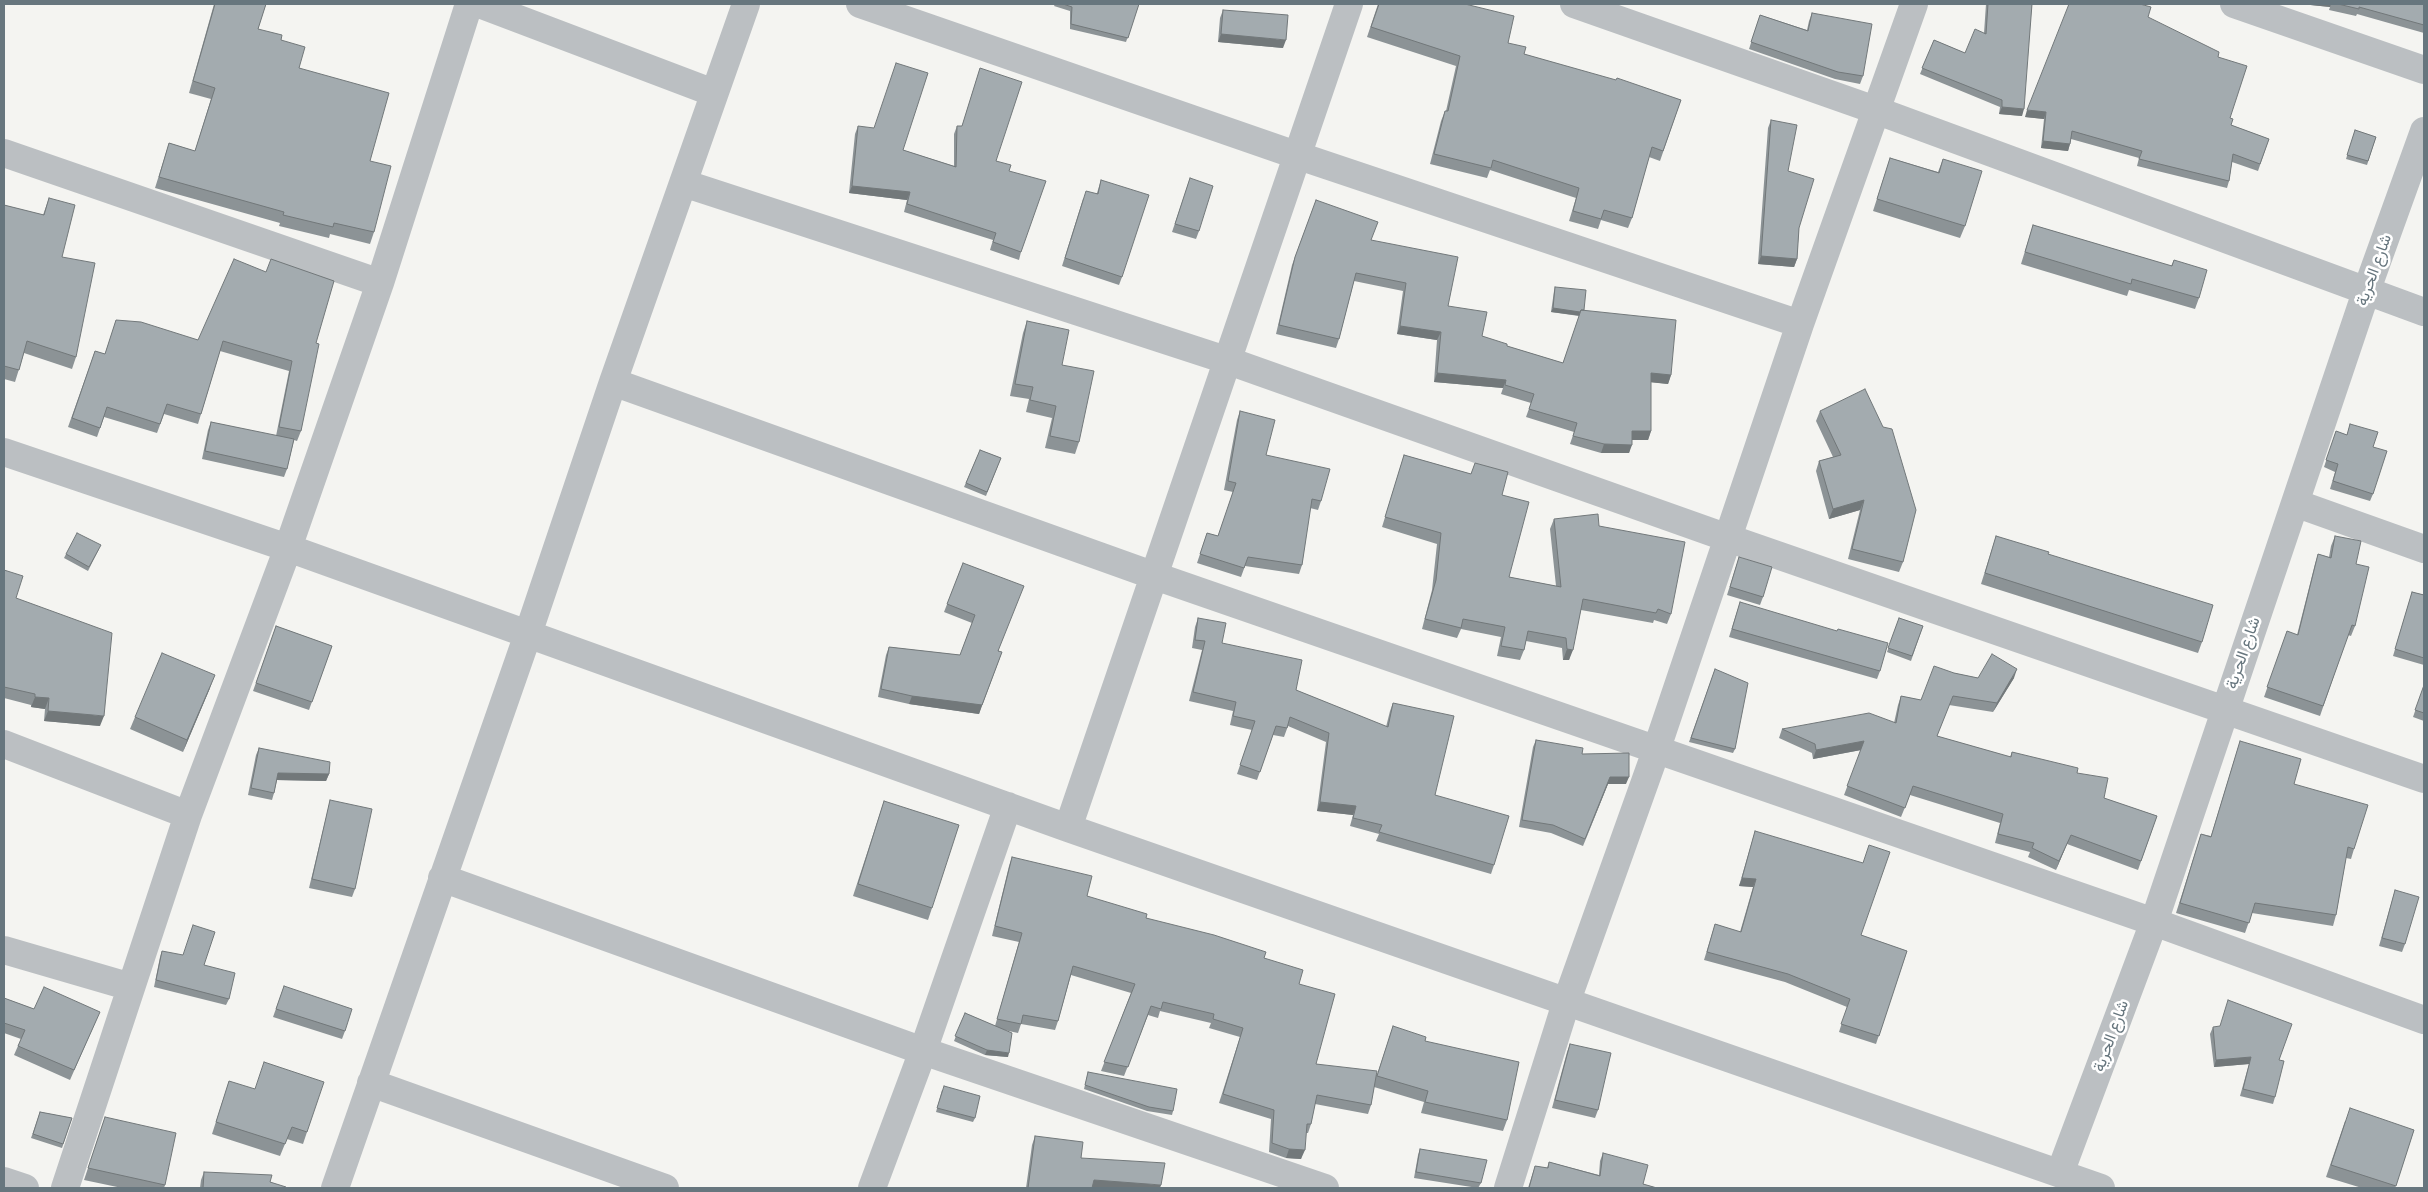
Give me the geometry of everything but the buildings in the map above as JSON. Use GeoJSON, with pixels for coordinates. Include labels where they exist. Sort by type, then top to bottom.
{"type":"FeatureCollection","features":[{"type":"Feature","properties":{"kind":"street"},"geometry":{"type":"LineString","coordinates":[[64,1188],[188,815],[288,548],[380,282],[469,4]]}},
{"type":"Feature","properties":{"kind":"street"},"geometry":{"type":"LineString","coordinates":[[479,4],[714,93]]}},
{"type":"Feature","properties":{"kind":"street"},"geometry":{"type":"LineString","coordinates":[[335,1188],[528,634],[613,382],[746,4]]}},
{"type":"Feature","properties":{"kind":"street"},"geometry":{"type":"LineString","coordinates":[[860,4],[1296,155],[1800,324]]}},
{"type":"Feature","properties":{"kind":"street"},"geometry":{"type":"LineString","coordinates":[[1068,828],[1155,576],[1226,360],[1349,4]]}},
{"type":"Feature","properties":{"kind":"street"},"geometry":{"type":"LineString","coordinates":[[1574,4],[1878,111],[2424,312]]}},
{"type":"Feature","properties":{"kind":"street"},"geometry":{"type":"LineString","coordinates":[[1508,1188],[1566,1003],[1656,751],[1800,324],[1878,111],[1914,4]]}},
{"type":"Feature","properties":{"kind":"street"},"geometry":{"type":"LineString","coordinates":[[2234,4],[2424,70]]}},
{"type":"Feature","properties":{"kind":"street","name":"شارع الحرية"},"geometry":{"type":"LineString","coordinates":[[2060,1174],[2154,922],[2223,710],[2366,292],[2424,131]]}},
{"type":"Feature","properties":{"kind":"street"},"geometry":{"type":"LineString","coordinates":[[4,153],[380,282]]}},
{"type":"Feature","properties":{"kind":"street"},"geometry":{"type":"LineString","coordinates":[[683,184],[1226,360],[1728,538],[2424,779]]}},
{"type":"Feature","properties":{"kind":"street"},"geometry":{"type":"LineString","coordinates":[[613,382],[1155,576],[2154,922],[2424,1020]]}},
{"type":"Feature","properties":{"kind":"street"},"geometry":{"type":"LineString","coordinates":[[4,452],[288,548],[1068,828],[2101,1188]]}},
{"type":"Feature","properties":{"kind":"street"},"geometry":{"type":"LineString","coordinates":[[2295,503],[2424,549]]}},
{"type":"Feature","properties":{"kind":"street"},"geometry":{"type":"LineString","coordinates":[[4,744],[188,815]]}},
{"type":"Feature","properties":{"kind":"street"},"geometry":{"type":"LineString","coordinates":[[872,1188],[923,1051],[1008,806]]}},
{"type":"Feature","properties":{"kind":"street"},"geometry":{"type":"LineString","coordinates":[[442,878],[923,1051],[1325,1188]]}},
{"type":"Feature","properties":{"kind":"street"},"geometry":{"type":"LineString","coordinates":[[4,950],[131,987]]}},
{"type":"Feature","properties":{"kind":"street"},"geometry":{"type":"LineString","coordinates":[[371,1083],[666,1188]]}},
{"type":"Feature","properties":{"kind":"street"},"geometry":{"type":"LineString","coordinates":[[4,1181],[25,1188]]}}]}
